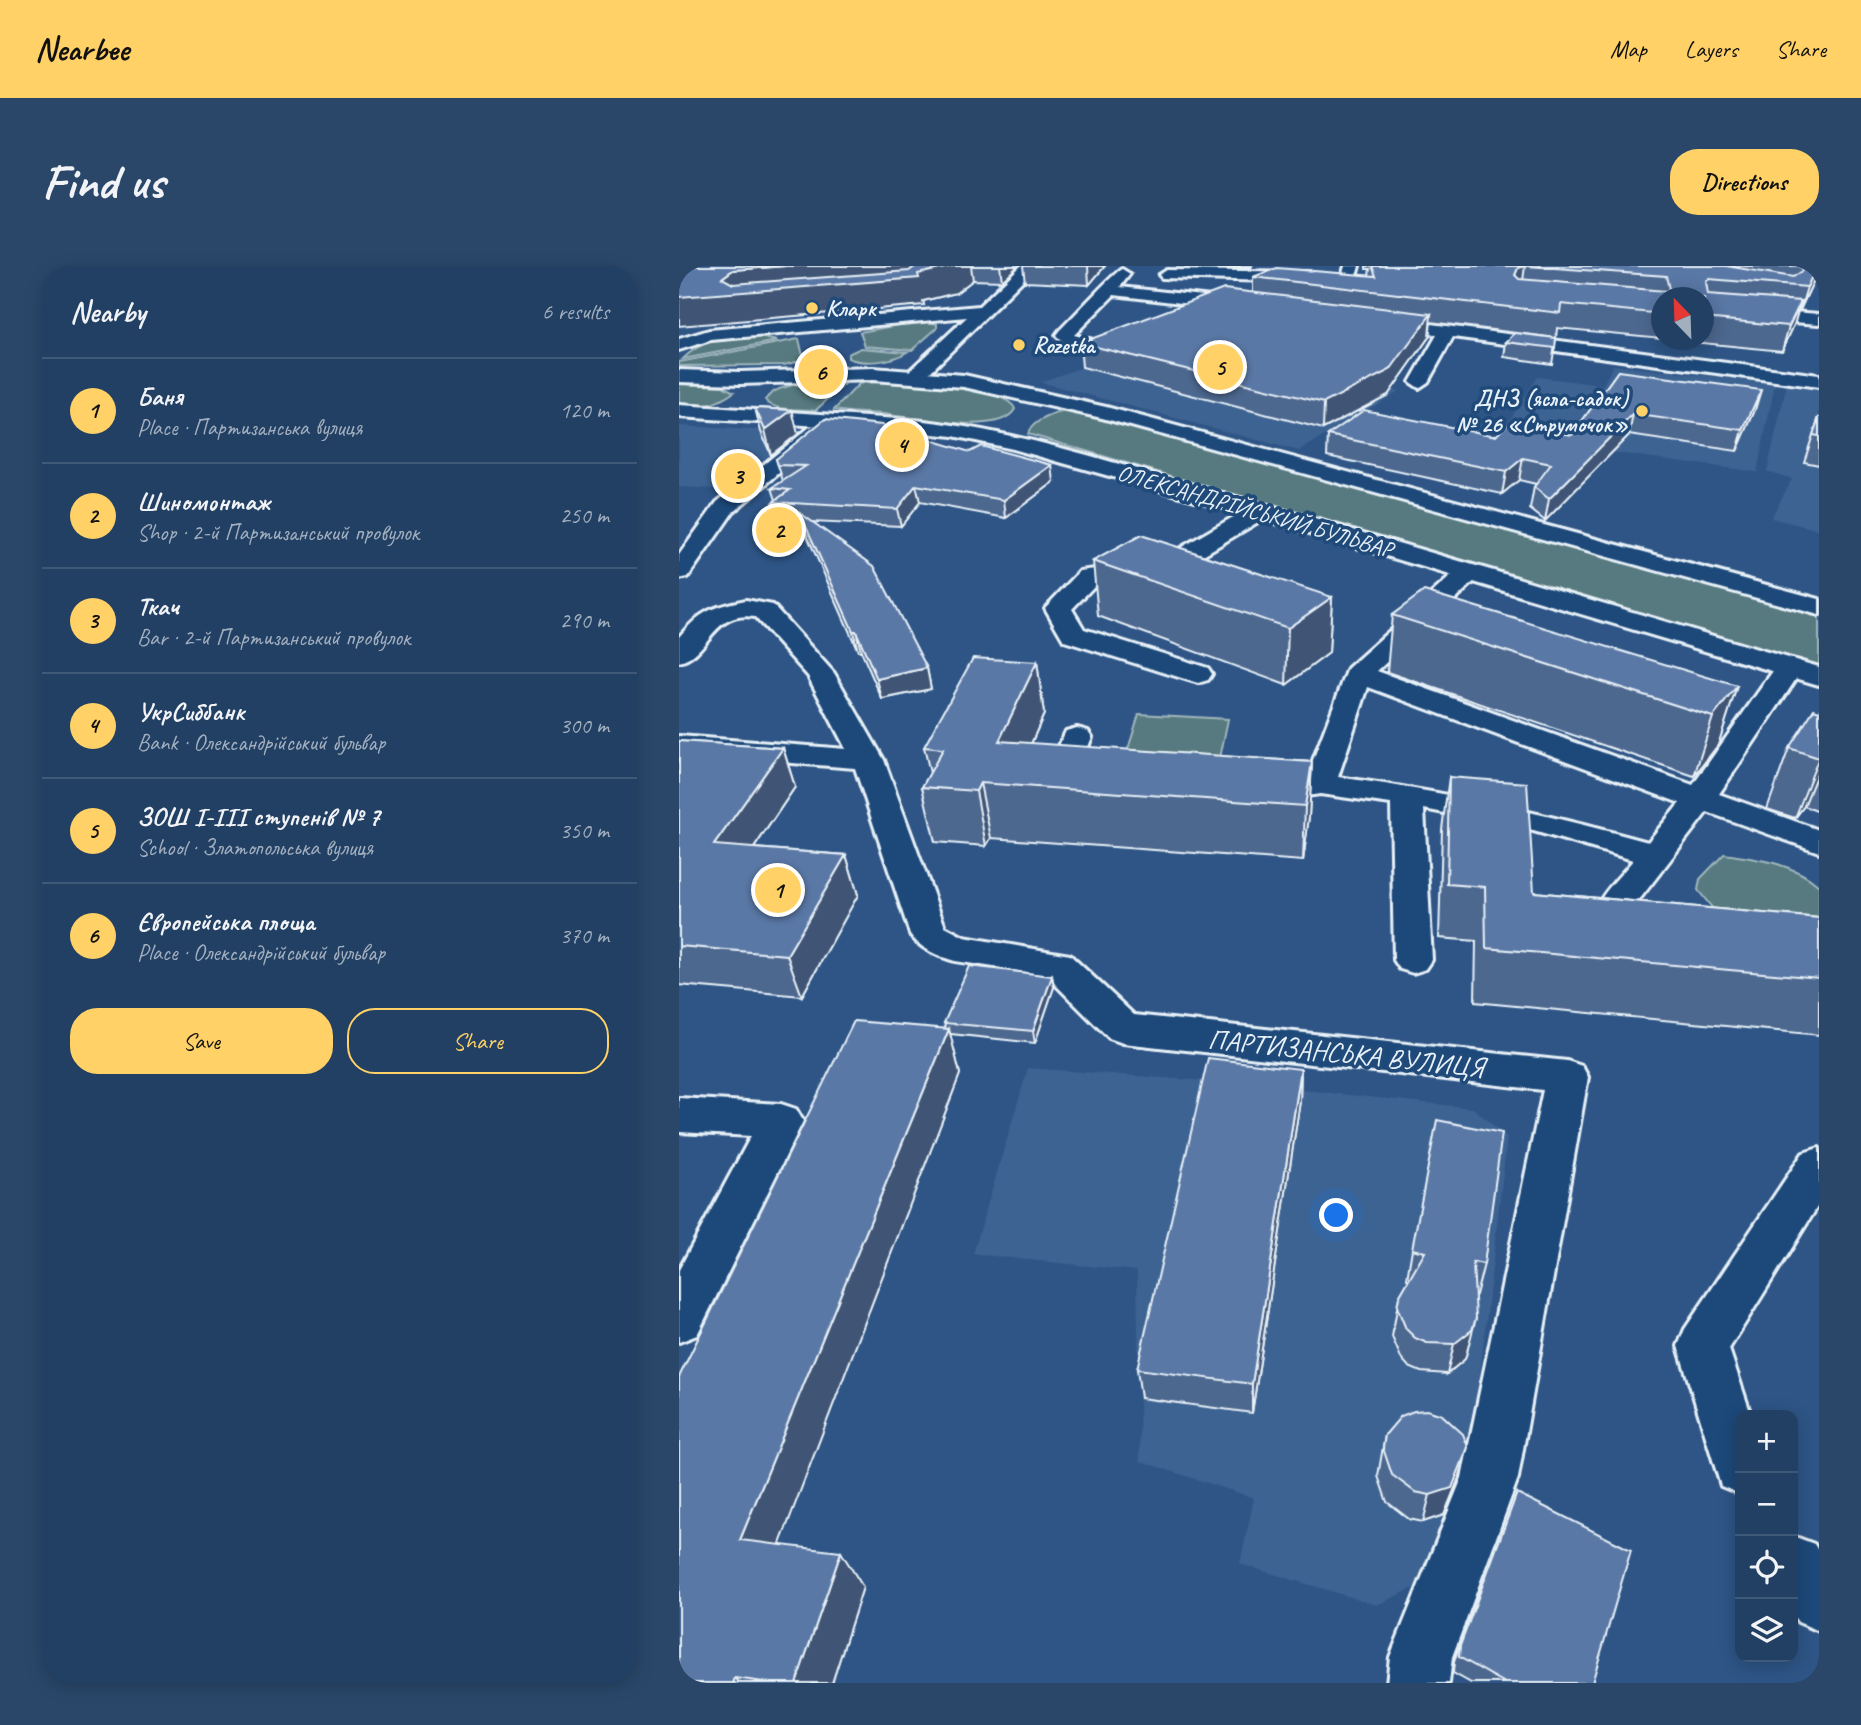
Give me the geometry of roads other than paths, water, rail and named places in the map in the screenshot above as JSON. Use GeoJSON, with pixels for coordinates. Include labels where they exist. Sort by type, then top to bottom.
{"type":"FeatureCollection","features":[{"type":"Feature","properties":{"kind":"street"},"geometry":{"type":"LineString","coordinates":[[914,377],[1030,266]]}},
{"type":"Feature","properties":{"kind":"street"},"geometry":{"type":"LineString","coordinates":[[1087,344],[1068,339],[1065,335],[1130,272],[1260,271],[1345,275]]}},
{"type":"Feature","properties":{"kind":"street"},"geometry":{"type":"LineString","coordinates":[[1110,290],[1271,308]]}},
{"type":"Feature","properties":{"kind":"street"},"geometry":{"type":"LineString","coordinates":[[679,345],[709,335],[980,311]]}},
{"type":"Feature","properties":{"kind":"street"},"geometry":{"type":"LineString","coordinates":[[1714,311],[1819,319]]}},
{"type":"Feature","properties":{"kind":"street"},"geometry":{"type":"LineString","coordinates":[[1353,319],[1819,381]]}},
{"type":"Feature","properties":{"kind":"street"},"geometry":{"type":"LineString","coordinates":[[1419,382],[1448,331]]}},
{"type":"Feature","properties":{"kind":"street"},"geometry":{"type":"LineString","coordinates":[[1648,359],[1655,350]]}},
{"type":"Feature","properties":{"kind":"street","name":"ОЛЕКСАНДРІЙСЬКИЙ БУЛЬВАР"},"geometry":{"type":"LineString","coordinates":[[679,376],[873,374],[964,381],[1014,391],[1098,411],[1819,607]]}},
{"type":"Feature","properties":{"kind":"street"},"geometry":{"type":"LineString","coordinates":[[772,415],[750,410],[743,404],[746,396],[761,386],[801,376]]}},
{"type":"Feature","properties":{"kind":"street"},"geometry":{"type":"LineString","coordinates":[[953,430],[983,430],[1021,421],[1036,410],[1033,401],[1014,391]]}},
{"type":"Feature","properties":{"kind":"street","name":"ОЛЕКСАНДРІЙСЬКИЙ БУЛЬВАР"},"geometry":{"type":"LineString","coordinates":[[679,411],[832,419],[953,430],[1027,446],[1260,511],[1805,671]]}},
{"type":"Feature","properties":{"kind":"street"},"geometry":{"type":"LineString","coordinates":[[679,572],[725,507],[832,419]]}},
{"type":"Feature","properties":{"kind":"street"},"geometry":{"type":"LineString","coordinates":[[1198,674],[1074,635],[1058,608],[1089,576],[1164,568],[1260,511]]}},
{"type":"Feature","properties":{"kind":"street"},"geometry":{"type":"LineString","coordinates":[[1320,784],[1357,674],[1469,573]]}},
{"type":"Feature","properties":{"kind":"street"},"geometry":{"type":"LineString","coordinates":[[679,654],[706,622],[727,612],[746,608],[764,611],[820,673],[868,760]]}},
{"type":"Feature","properties":{"kind":"street"},"geometry":{"type":"LineString","coordinates":[[1667,936],[1611,931],[1611,912],[1805,671]]}},
{"type":"Feature","properties":{"kind":"street"},"geometry":{"type":"LineString","coordinates":[[1357,674],[1819,842]]}},
{"type":"Feature","properties":{"kind":"street"},"geometry":{"type":"LineString","coordinates":[[1077,737],[1062,772],[1115,776]]}},
{"type":"Feature","properties":{"kind":"street"},"geometry":{"type":"LineString","coordinates":[[679,745],[868,760]]}},
{"type":"Feature","properties":{"kind":"street","name":"ПАРТИЗАНСЬКА ВУЛИЦЯ"},"geometry":{"type":"LineString","coordinates":[[868,760],[929,934],[955,948],[1057,964],[1123,1028],[1567,1077],[1490,1478],[1419,1670]]}},
{"type":"Feature","properties":{"kind":"street"},"geometry":{"type":"LineString","coordinates":[[1234,785],[1287,789],[1320,784],[1407,796],[1535,821],[1655,855]]}},
{"type":"Feature","properties":{"kind":"street"},"geometry":{"type":"LineString","coordinates":[[1407,796],[1413,960]]}},
{"type":"Feature","properties":{"kind":"street"},"geometry":{"type":"LineString","coordinates":[[679,1115],[781,1121],[679,1319]]}},
{"type":"Feature","properties":{"kind":"street"},"geometry":{"type":"LineString","coordinates":[[1735,1451],[1703,1346],[1819,1166]]}},
{"type":"Feature","properties":{"kind":"street"},"geometry":{"type":"LineString","coordinates":[[1798,1572],[1819,1601]]}},
{"type":"Feature","properties":{"kind":"place","name":"Кларк"},"geometry":{"type":"Point","coordinates":[812,308]}},
{"type":"Feature","properties":{"kind":"place","name":"Rozetka"},"geometry":{"type":"Point","coordinates":[1019,345]}},
{"type":"Feature","properties":{"kind":"place","name":"ЗОШ І-ІІІ ступенів № 7"},"geometry":{"type":"Point","coordinates":[1220,367]}},
{"type":"Feature","properties":{"kind":"place","name":"Європейська площа"},"geometry":{"type":"Point","coordinates":[821,372]}},
{"type":"Feature","properties":{"kind":"place","name":"ДНЗ (ясла-садок) № 26 «Струмочок»"},"geometry":{"type":"Point","coordinates":[1642,411]}},
{"type":"Feature","properties":{"kind":"place","name":"УкрСиббанк"},"geometry":{"type":"Point","coordinates":[902,445]}},
{"type":"Feature","properties":{"kind":"place","name":"Ткач"},"geometry":{"type":"Point","coordinates":[738,476]}},
{"type":"Feature","properties":{"kind":"place","name":"Шиномонтаж"},"geometry":{"type":"Point","coordinates":[779,530]}},
{"type":"Feature","properties":{"kind":"place","name":"Баня"},"geometry":{"type":"Point","coordinates":[778,890]}}]}
